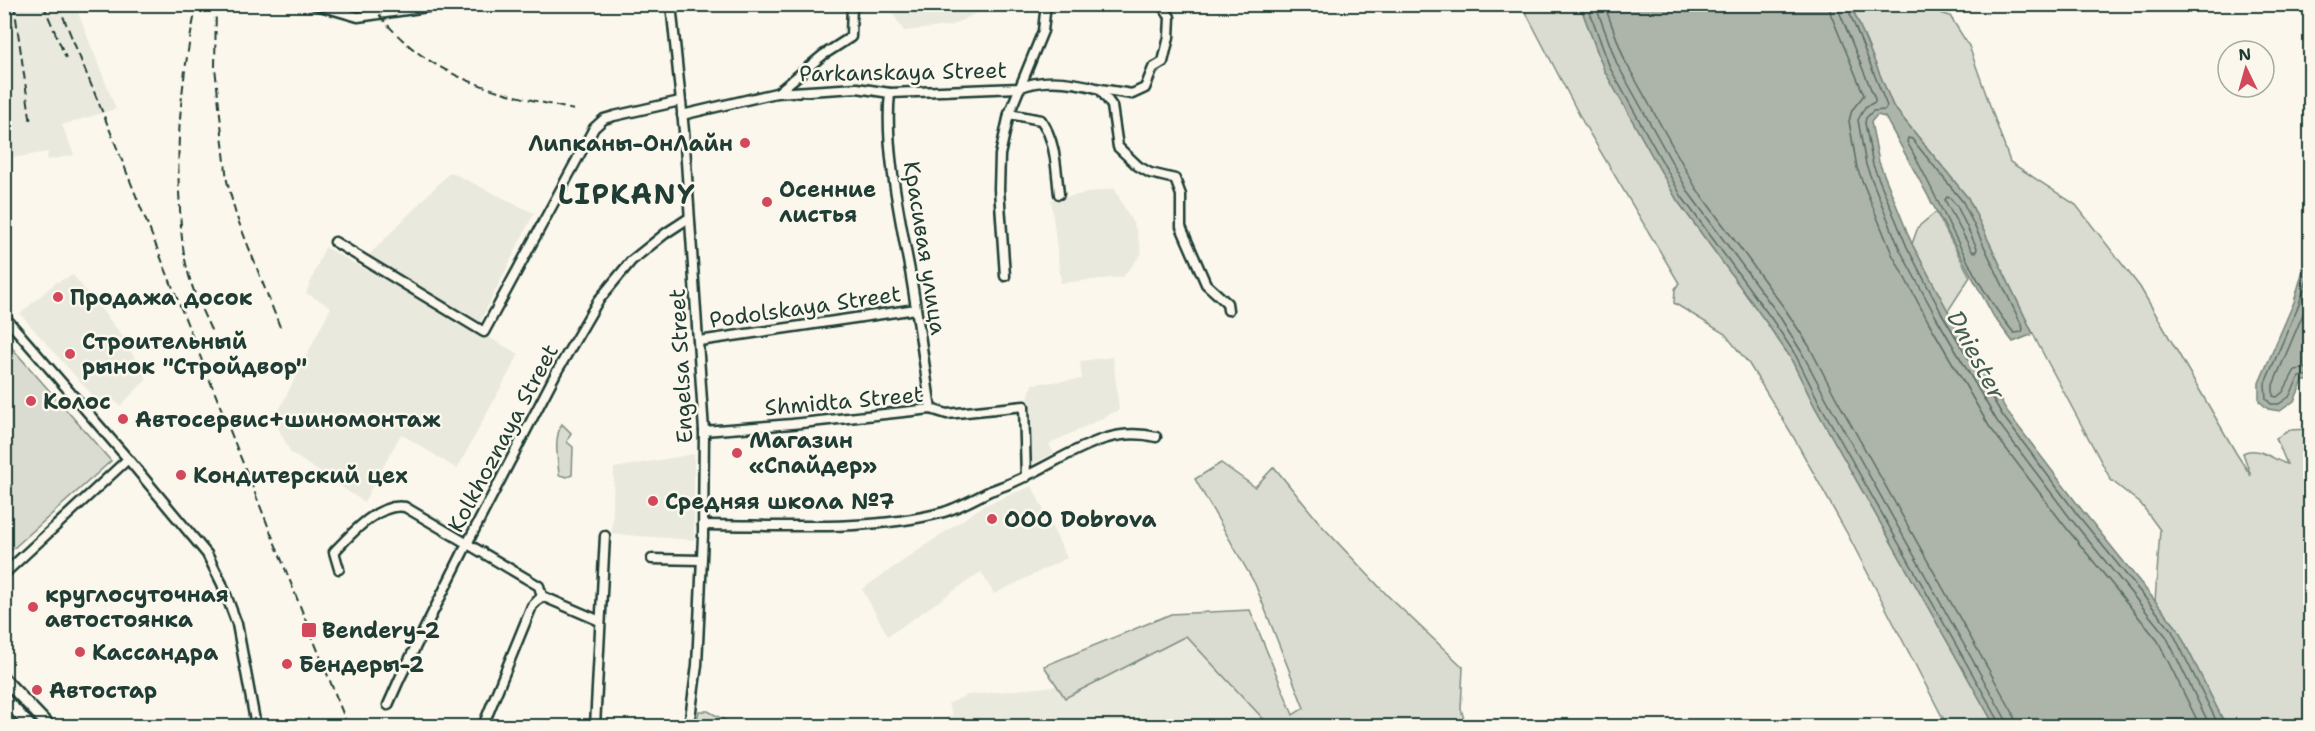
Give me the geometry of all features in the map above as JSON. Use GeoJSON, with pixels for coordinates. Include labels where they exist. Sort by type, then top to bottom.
{"type":"FeatureCollection","features":[{"type":"Feature","properties":{"kind":"main road"},"geometry":{"type":"LineString","coordinates":[[4,679],[50,726]]}},
{"type":"Feature","properties":{"kind":"main road"},"geometry":{"type":"LineString","coordinates":[[4,698],[30,726]]}},
{"type":"Feature","properties":{"kind":"street"},"geometry":{"type":"LineString","coordinates":[[314,4],[358,17],[448,4]]}},
{"type":"Feature","properties":{"kind":"street","name":"Engelsa Street"},"geometry":{"type":"LineString","coordinates":[[671,4],[682,115],[704,431],[703,525],[697,665],[689,726]]}},
{"type":"Feature","properties":{"kind":"street"},"geometry":{"type":"LineString","coordinates":[[777,93],[823,55],[851,37],[852,4]]}},
{"type":"Feature","properties":{"kind":"street"},"geometry":{"type":"LineString","coordinates":[[1005,276],[1000,155],[1019,88],[1027,75],[1043,31],[1046,4]]}},
{"type":"Feature","properties":{"kind":"street","name":"Parkanskaya Street"},"geometry":{"type":"LineString","coordinates":[[682,115],[777,93],[857,88],[890,93],[1019,88],[1029,84],[1074,82],[1132,94],[1145,88],[1153,68],[1163,62],[1169,37],[1170,17],[1161,4]]}},
{"type":"Feature","properties":{"kind":"street"},"geometry":{"type":"LineString","coordinates":[[1100,89],[1112,106],[1118,147],[1138,166],[1150,173],[1175,179],[1181,195],[1181,227],[1206,284],[1227,303],[1228,310]]}},
{"type":"Feature","properties":{"kind":"street","name":"Красивая улица"},"geometry":{"type":"LineString","coordinates":[[890,93],[889,129],[895,181],[931,409]]}},
{"type":"Feature","properties":{"kind":"street"},"geometry":{"type":"LineString","coordinates":[[335,242],[484,332],[594,128],[604,119],[680,101]]}},
{"type":"Feature","properties":{"kind":"street"},"geometry":{"type":"LineString","coordinates":[[1010,114],[1041,120],[1046,126],[1052,138],[1059,194]]}},
{"type":"Feature","properties":{"kind":"street","name":"Kolkhoznaya Street"},"geometry":{"type":"LineString","coordinates":[[388,705],[468,542],[556,374],[598,301],[631,261],[666,233],[689,219]]}},
{"type":"Feature","properties":{"kind":"street","name":"Podolskaya Street"},"geometry":{"type":"LineString","coordinates":[[699,341],[916,309]]}},
{"type":"Feature","properties":{"kind":"street"},"geometry":{"type":"LineString","coordinates":[[4,316],[207,554],[222,584],[237,624],[256,726]]}},
{"type":"Feature","properties":{"kind":"street","name":"Shmidta Street"},"geometry":{"type":"LineString","coordinates":[[704,431],[931,409],[947,414],[1024,406],[1026,477]]}},
{"type":"Feature","properties":{"kind":"street"},"geometry":{"type":"LineString","coordinates":[[703,525],[861,524],[928,516],[947,511],[1026,477],[1093,441],[1129,433],[1156,437]]}},
{"type":"Feature","properties":{"kind":"street"},"geometry":{"type":"LineString","coordinates":[[4,574],[128,459]]}},
{"type":"Feature","properties":{"kind":"street"},"geometry":{"type":"LineString","coordinates":[[339,569],[333,552],[378,512],[388,506],[405,507],[468,542],[539,586],[542,596],[600,621]]}},
{"type":"Feature","properties":{"kind":"street"},"geometry":{"type":"LineString","coordinates":[[595,726],[605,536]]}},
{"type":"Feature","properties":{"kind":"street"},"geometry":{"type":"LineString","coordinates":[[652,559],[701,560]]}},
{"type":"Feature","properties":{"kind":"street"},"geometry":{"type":"LineString","coordinates":[[483,726],[532,606],[542,596]]}},
{"type":"Feature","properties":{"kind":"shaded area"},"geometry":{"type":"Polygon","coordinates":[[[5,4],[75,5],[116,109],[62,125],[74,155],[47,160],[48,152],[5,159],[5,4]]]}},
{"type":"Feature","properties":{"kind":"shaded area"},"geometry":{"type":"Polygon","coordinates":[[[887,5],[993,5],[950,26],[904,31],[887,5]]]}},
{"type":"Feature","properties":{"kind":"shaded area"},"geometry":{"type":"Polygon","coordinates":[[[1522,5],[1580,5],[1604,70],[1677,200],[1790,357],[1815,407],[1995,726],[1947,726],[1848,535],[1790,431],[1749,364],[1725,334],[1674,303],[1675,289],[1679,283],[1584,124],[1522,5]]]}},
{"type":"Feature","properties":{"kind":"shaded area"},"geometry":{"type":"Polygon","coordinates":[[[1851,5],[1915,5],[1950,16],[1969,46],[2010,162],[2076,205],[2140,287],[2251,476],[2243,453],[2260,452],[2287,464],[2276,438],[2290,430],[2310,429],[2310,726],[2226,726],[2177,628],[2155,602],[2160,530],[2141,504],[2111,480],[2038,344],[1968,198],[1893,106],[1851,5]]]}},
{"type":"Feature","properties":{"kind":"shaded area"},"geometry":{"type":"Polygon","coordinates":[[[450,172],[534,213],[480,322],[367,257],[450,172]]]}},
{"type":"Feature","properties":{"kind":"shaded area"},"geometry":{"type":"Polygon","coordinates":[[[1114,188],[1136,229],[1142,253],[1123,277],[1061,283],[1051,200],[1114,188]]]}},
{"type":"Feature","properties":{"kind":"shaded area"},"geometry":{"type":"Polygon","coordinates":[[[1936,212],[1970,277],[1948,311],[1912,244],[1918,227],[1936,212]]]}},
{"type":"Feature","properties":{"kind":"shaded area"},"geometry":{"type":"Polygon","coordinates":[[[325,247],[519,354],[457,469],[401,434],[364,502],[291,453],[274,420],[331,307],[306,293],[325,247]]]}},
{"type":"Feature","properties":{"kind":"shaded area"},"geometry":{"type":"Polygon","coordinates":[[[73,275],[121,334],[147,379],[120,406],[111,397],[101,405],[20,314],[55,283],[73,275]]]}},
{"type":"Feature","properties":{"kind":"shaded area","name":"Колос"},"geometry":{"type":"Polygon","coordinates":[[[5,340],[111,461],[4,556],[5,340]]]}},
{"type":"Feature","properties":{"kind":"shaded area"},"geometry":{"type":"Polygon","coordinates":[[[1113,357],[1119,410],[1049,444],[1054,453],[1032,464],[1028,463],[1026,407],[1032,384],[1082,379],[1080,361],[1113,357]]]}},
{"type":"Feature","properties":{"kind":"shaded area"},"geometry":{"type":"Polygon","coordinates":[[[562,424],[571,433],[567,442],[573,447],[572,475],[567,477],[559,475],[557,455],[557,442],[562,424]]]}},
{"type":"Feature","properties":{"kind":"shaded area","name":"Средняя школа №7"},"geometry":{"type":"Polygon","coordinates":[[[694,454],[694,540],[612,534],[614,468],[694,454]]]}},
{"type":"Feature","properties":{"kind":"shaded area"},"geometry":{"type":"Polygon","coordinates":[[[1221,463],[1255,487],[1274,467],[1323,527],[1387,595],[1463,667],[1461,709],[1466,726],[1270,726],[1186,636],[1065,698],[1044,666],[1171,614],[1250,610],[1293,715],[1304,708],[1255,584],[1195,479],[1221,463]]]}},
{"type":"Feature","properties":{"kind":"shaded area"},"geometry":{"type":"Polygon","coordinates":[[[1032,486],[1067,558],[994,594],[981,572],[888,636],[862,589],[983,506],[1032,486]]]}},
{"type":"Feature","properties":{"kind":"shaded area"},"geometry":{"type":"Polygon","coordinates":[[[1186,635],[1270,726],[931,726],[953,715],[948,704],[967,695],[1057,686],[1065,698],[1186,635]]]}},
{"type":"Feature","properties":{"kind":"shaded area"},"geometry":{"type":"Polygon","coordinates":[[[699,711],[708,711],[728,722],[728,726],[696,726],[699,711]]]}},
{"type":"Feature","properties":{"kind":"water"},"geometry":{"type":"Polygon","coordinates":[[[1580,5],[1851,5],[1893,106],[1968,198],[2033,334],[2013,342],[1994,317],[1885,117],[1877,115],[1871,122],[1879,162],[1912,244],[2008,413],[2177,628],[2226,726],[1995,726],[1815,407],[1790,357],[1677,200],[1604,70],[1580,5]]]}},
{"type":"Feature","properties":{"kind":"water"},"geometry":{"type":"Polygon","coordinates":[[[2310,263],[2310,381],[2303,381],[2294,401],[2280,411],[2268,409],[2259,401],[2259,383],[2294,302],[2303,270],[2310,263]]]}},
{"type":"Feature","properties":{"kind":"railway"},"geometry":{"type":"LineString","coordinates":[[14,4],[31,124]]}},
{"type":"Feature","properties":{"kind":"railway"},"geometry":{"type":"LineString","coordinates":[[43,4],[66,58]]}},
{"type":"Feature","properties":{"kind":"railway"},"geometry":{"type":"LineString","coordinates":[[58,4],[348,726]]}},
{"type":"Feature","properties":{"kind":"railway"},"geometry":{"type":"LineString","coordinates":[[197,4],[187,55],[179,132],[181,231],[189,276],[212,332]]}},
{"type":"Feature","properties":{"kind":"railway"},"geometry":{"type":"LineString","coordinates":[[216,4],[215,67],[227,181],[236,215],[280,327]]}},
{"type":"Feature","properties":{"kind":"railway"},"geometry":{"type":"LineString","coordinates":[[371,4],[392,29],[414,49],[461,78],[514,96],[574,110]]}},
{"type":"Feature","properties":{"kind":"place","name":"Липканы-ОнЛайн"},"geometry":{"type":"Point","coordinates":[745,143]}},
{"type":"Feature","properties":{"kind":"place","name":"Осенние листья"},"geometry":{"type":"Point","coordinates":[767,202]}},
{"type":"Feature","properties":{"kind":"place","name":"Продажа досок"},"geometry":{"type":"Point","coordinates":[58,297]}},
{"type":"Feature","properties":{"kind":"place","name":"Строительный рынок \"Стройдвор\""},"geometry":{"type":"Point","coordinates":[70,354]}},
{"type":"Feature","properties":{"kind":"place","name":"Колос"},"geometry":{"type":"Point","coordinates":[31,401]}},
{"type":"Feature","properties":{"kind":"place","name":"Автосервис+шиномонтаж"},"geometry":{"type":"Point","coordinates":[123,419]}},
{"type":"Feature","properties":{"kind":"place","name":"Магазин «Спайдер»"},"geometry":{"type":"Point","coordinates":[737,453]}},
{"type":"Feature","properties":{"kind":"place","name":"Кондитерский цех"},"geometry":{"type":"Point","coordinates":[181,475]}},
{"type":"Feature","properties":{"kind":"place","name":"Средняя школа №7"},"geometry":{"type":"Point","coordinates":[653,501]}},
{"type":"Feature","properties":{"kind":"place","name":"OOO Dobrova"},"geometry":{"type":"Point","coordinates":[992,519]}},
{"type":"Feature","properties":{"kind":"place","name":"круглосуточная автостоянка"},"geometry":{"type":"Point","coordinates":[33,607]}},
{"type":"Feature","properties":{"kind":"place","name":"Bendery-2"},"geometry":{"type":"Point","coordinates":[309,630]}},
{"type":"Feature","properties":{"kind":"place","name":"Кассандра"},"geometry":{"type":"Point","coordinates":[80,652]}},
{"type":"Feature","properties":{"kind":"place","name":"Бендеры-2"},"geometry":{"type":"Point","coordinates":[287,664]}},
{"type":"Feature","properties":{"kind":"place","name":"Автостар"},"geometry":{"type":"Point","coordinates":[37,690]}},
{"type":"Feature","properties":{"kind":"district","name":"LIPKANY"},"geometry":{"type":"Point","coordinates":[627,194]}},
{"type":"Feature","properties":{"kind":"water label","name":"Dniester"},"geometry":{"type":"Point","coordinates":[1976,355]}}]}
